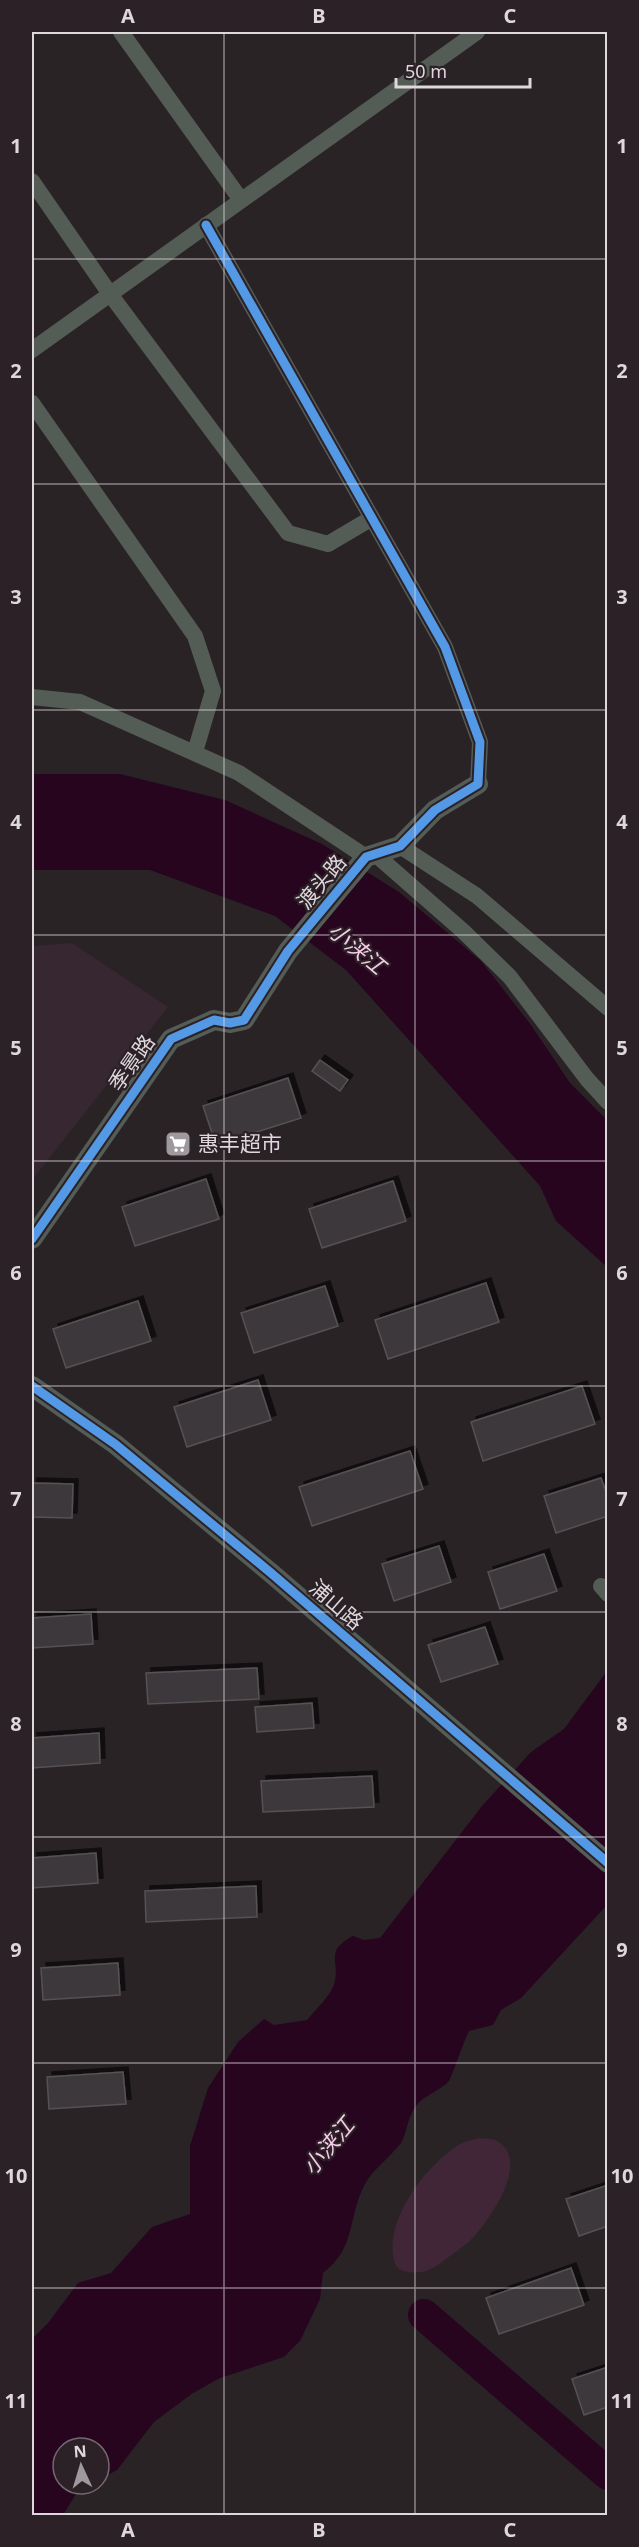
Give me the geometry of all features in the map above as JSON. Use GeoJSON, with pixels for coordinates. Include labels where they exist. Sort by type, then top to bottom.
{"type":"FeatureCollection","features":[{"type":"Feature","properties":{"kind":"street"},"geometry":{"type":"LineString","coordinates":[[121,32],[241,200]]}},
{"type":"Feature","properties":{"kind":"street"},"geometry":{"type":"LineString","coordinates":[[32,350],[477,32]]}},
{"type":"Feature","properties":{"kind":"street"},"geometry":{"type":"LineString","coordinates":[[32,181],[110,294],[288,534],[328,544],[372,518]]}},
{"type":"Feature","properties":{"kind":"street"},"geometry":{"type":"LineString","coordinates":[[206,225],[445,647],[480,742],[478,784]]}},
{"type":"Feature","properties":{"kind":"street"},"geometry":{"type":"LineString","coordinates":[[32,403],[195,636],[213,691],[195,752]]}},
{"type":"Feature","properties":{"kind":"street"},"geometry":{"type":"LineString","coordinates":[[32,698],[80,702],[195,752],[239,773],[371,856],[463,932],[510,977],[586,1079],[608,1102]]}},
{"type":"Feature","properties":{"kind":"street","name":"渡头路"},"geometry":{"type":"LineString","coordinates":[[288,951],[371,856],[400,846],[435,810],[478,784]]}},
{"type":"Feature","properties":{"kind":"street"},"geometry":{"type":"LineString","coordinates":[[400,846],[477,896],[608,1008]]}},
{"type":"Feature","properties":{"kind":"street","name":"季景路"},"geometry":{"type":"LineString","coordinates":[[32,1239],[171,1039],[214,1020],[230,1023],[244,1020],[288,951]]}},
{"type":"Feature","properties":{"kind":"street","name":"浦山路"},"geometry":{"type":"LineString","coordinates":[[32,1386],[115,1444],[271,1573],[608,1863]]}},
{"type":"Feature","properties":{"kind":"shaded area"},"geometry":{"type":"Polygon","coordinates":[[[72,943],[168,1007],[32,1180],[32,946],[72,943]]]}},
{"type":"Feature","properties":{"kind":"shaded area"},"geometry":{"type":"Polygon","coordinates":[[[479,2138],[497,2141],[506,2150],[510,2161],[505,2187],[492,2213],[469,2241],[434,2267],[418,2272],[399,2269],[393,2255],[393,2240],[403,2207],[424,2176],[449,2151],[462,2143],[479,2138]]]}},
{"type":"Feature","properties":{"kind":"water","name":"小浃江"},"geometry":{"type":"Polygon","coordinates":[[[32,774],[120,774],[225,800],[322,844],[399,892],[481,961],[531,1025],[570,1083],[607,1120],[607,1267],[556,1221],[540,1186],[346,970],[275,916],[150,870],[32,870],[32,774]]]}},
{"type":"Feature","properties":{"kind":"water","name":"小浃江"},"geometry":{"type":"Polygon","coordinates":[[[607,1671],[607,1905],[521,1998],[501,2010],[493,2025],[469,2031],[449,2081],[416,2106],[401,2143],[372,2173],[365,2184],[341,2253],[323,2273],[320,2299],[300,2341],[284,2357],[220,2378],[193,2393],[154,2422],[117,2470],[111,2473],[111,2436],[51,2436],[51,2496],[75,2496],[63,2515],[32,2516],[32,2339],[48,2323],[78,2283],[111,2273],[152,2227],[190,2214],[190,2146],[208,2088],[238,2042],[264,2019],[274,2025],[307,2020],[327,1997],[333,1986],[336,1973],[335,1956],[339,1946],[353,1936],[364,1940],[380,1938],[482,1806],[531,1752],[564,1729],[607,1671]]]}},
{"type":"Feature","properties":{"kind":"building"},"geometry":{"type":"Polygon","coordinates":[[[320,1060],[348,1080],[340,1091],[312,1071],[320,1060]]]}},
{"type":"Feature","properties":{"kind":"building"},"geometry":{"type":"Polygon","coordinates":[[[288,1078],[301,1118],[216,1145],[203,1106],[288,1078]]]}},
{"type":"Feature","properties":{"kind":"building"},"geometry":{"type":"Polygon","coordinates":[[[206,1179],[219,1219],[135,1246],[122,1207],[206,1179]]]}},
{"type":"Feature","properties":{"kind":"building"},"geometry":{"type":"Polygon","coordinates":[[[393,1181],[406,1221],[322,1248],[309,1209],[393,1181]]]}},
{"type":"Feature","properties":{"kind":"building"},"geometry":{"type":"Polygon","coordinates":[[[486,1283],[499,1322],[388,1359],[375,1320],[486,1283]]]}},
{"type":"Feature","properties":{"kind":"building"},"geometry":{"type":"Polygon","coordinates":[[[325,1286],[338,1326],[254,1353],[241,1313],[325,1286]]]}},
{"type":"Feature","properties":{"kind":"building"},"geometry":{"type":"Polygon","coordinates":[[[138,1301],[151,1341],[66,1368],[53,1329],[138,1301]]]}},
{"type":"Feature","properties":{"kind":"building"},"geometry":{"type":"Polygon","coordinates":[[[258,1380],[271,1420],[187,1447],[174,1407],[258,1380]]]}},
{"type":"Feature","properties":{"kind":"building"},"geometry":{"type":"Polygon","coordinates":[[[582,1386],[595,1424],[483,1461],[471,1422],[582,1386]]]}},
{"type":"Feature","properties":{"kind":"building"},"geometry":{"type":"Polygon","coordinates":[[[410,1451],[423,1489],[312,1526],[299,1487],[410,1451]]]}},
{"type":"Feature","properties":{"kind":"building"},"geometry":{"type":"Polygon","coordinates":[[[601,1478],[608,1497],[608,1516],[556,1533],[544,1496],[601,1478]]]}},
{"type":"Feature","properties":{"kind":"building"},"geometry":{"type":"Polygon","coordinates":[[[32,1483],[73,1484],[72,1518],[32,1517],[32,1483]]]}},
{"type":"Feature","properties":{"kind":"building"},"geometry":{"type":"Polygon","coordinates":[[[439,1546],[451,1582],[394,1601],[382,1564],[439,1546]]]}},
{"type":"Feature","properties":{"kind":"building"},"geometry":{"type":"Polygon","coordinates":[[[544,1554],[557,1591],[500,1609],[488,1572],[544,1554]]]}},
{"type":"Feature","properties":{"kind":"building"},"geometry":{"type":"Polygon","coordinates":[[[91,1614],[93,1644],[32,1648],[32,1618],[91,1614]]]}},
{"type":"Feature","properties":{"kind":"building"},"geometry":{"type":"Polygon","coordinates":[[[485,1627],[498,1664],[441,1682],[428,1645],[485,1627]]]}},
{"type":"Feature","properties":{"kind":"building"},"geometry":{"type":"Polygon","coordinates":[[[257,1668],[259,1699],[148,1704],[146,1673],[257,1668]]]}},
{"type":"Feature","properties":{"kind":"building"},"geometry":{"type":"Polygon","coordinates":[[[312,1703],[314,1728],[257,1732],[255,1707],[312,1703]]]}},
{"type":"Feature","properties":{"kind":"building"},"geometry":{"type":"Polygon","coordinates":[[[99,1733],[100,1763],[32,1768],[32,1738],[99,1733]]]}},
{"type":"Feature","properties":{"kind":"building"},"geometry":{"type":"Polygon","coordinates":[[[372,1776],[374,1807],[263,1812],[261,1781],[372,1776]]]}},
{"type":"Feature","properties":{"kind":"building"},"geometry":{"type":"Polygon","coordinates":[[[96,1853],[98,1883],[32,1888],[32,1858],[96,1853]]]}},
{"type":"Feature","properties":{"kind":"building"},"geometry":{"type":"Polygon","coordinates":[[[256,1886],[257,1917],[146,1922],[145,1891],[256,1886]]]}},
{"type":"Feature","properties":{"kind":"building"},"geometry":{"type":"Polygon","coordinates":[[[118,1963],[120,1995],[43,2000],[41,1968],[118,1963]]]}},
{"type":"Feature","properties":{"kind":"building"},"geometry":{"type":"Polygon","coordinates":[[[123,2072],[126,2104],[49,2109],[47,2077],[123,2072]]]}},
{"type":"Feature","properties":{"kind":"building"},"geometry":{"type":"Polygon","coordinates":[[[608,2185],[608,2226],[579,2236],[566,2199],[608,2185]]]}},
{"type":"Feature","properties":{"kind":"building"},"geometry":{"type":"Polygon","coordinates":[[[571,2268],[584,2305],[499,2334],[486,2298],[571,2268]]]}},
{"type":"Feature","properties":{"kind":"building"},"geometry":{"type":"Polygon","coordinates":[[[608,2367],[608,2407],[584,2415],[572,2379],[608,2367]]]}},
{"type":"Feature","properties":{"kind":"waterway"},"geometry":{"type":"LineString","coordinates":[[424,2315],[608,2474]]}},
{"type":"Feature","properties":{"kind":"cycle path"},"geometry":{"type":"LineString","coordinates":[[32,1239],[171,1039],[214,1020],[230,1023],[244,1020],[288,951],[366,857],[400,846],[435,810],[478,784],[480,742],[445,647],[206,225]]}},
{"type":"Feature","properties":{"kind":"cycle path"},"geometry":{"type":"LineString","coordinates":[[32,1386],[115,1444],[271,1573],[608,1863]]}},
{"type":"Feature","properties":{"kind":"place","name":"惠丰超市"},"geometry":{"type":"Point","coordinates":[178,1144]}}]}
